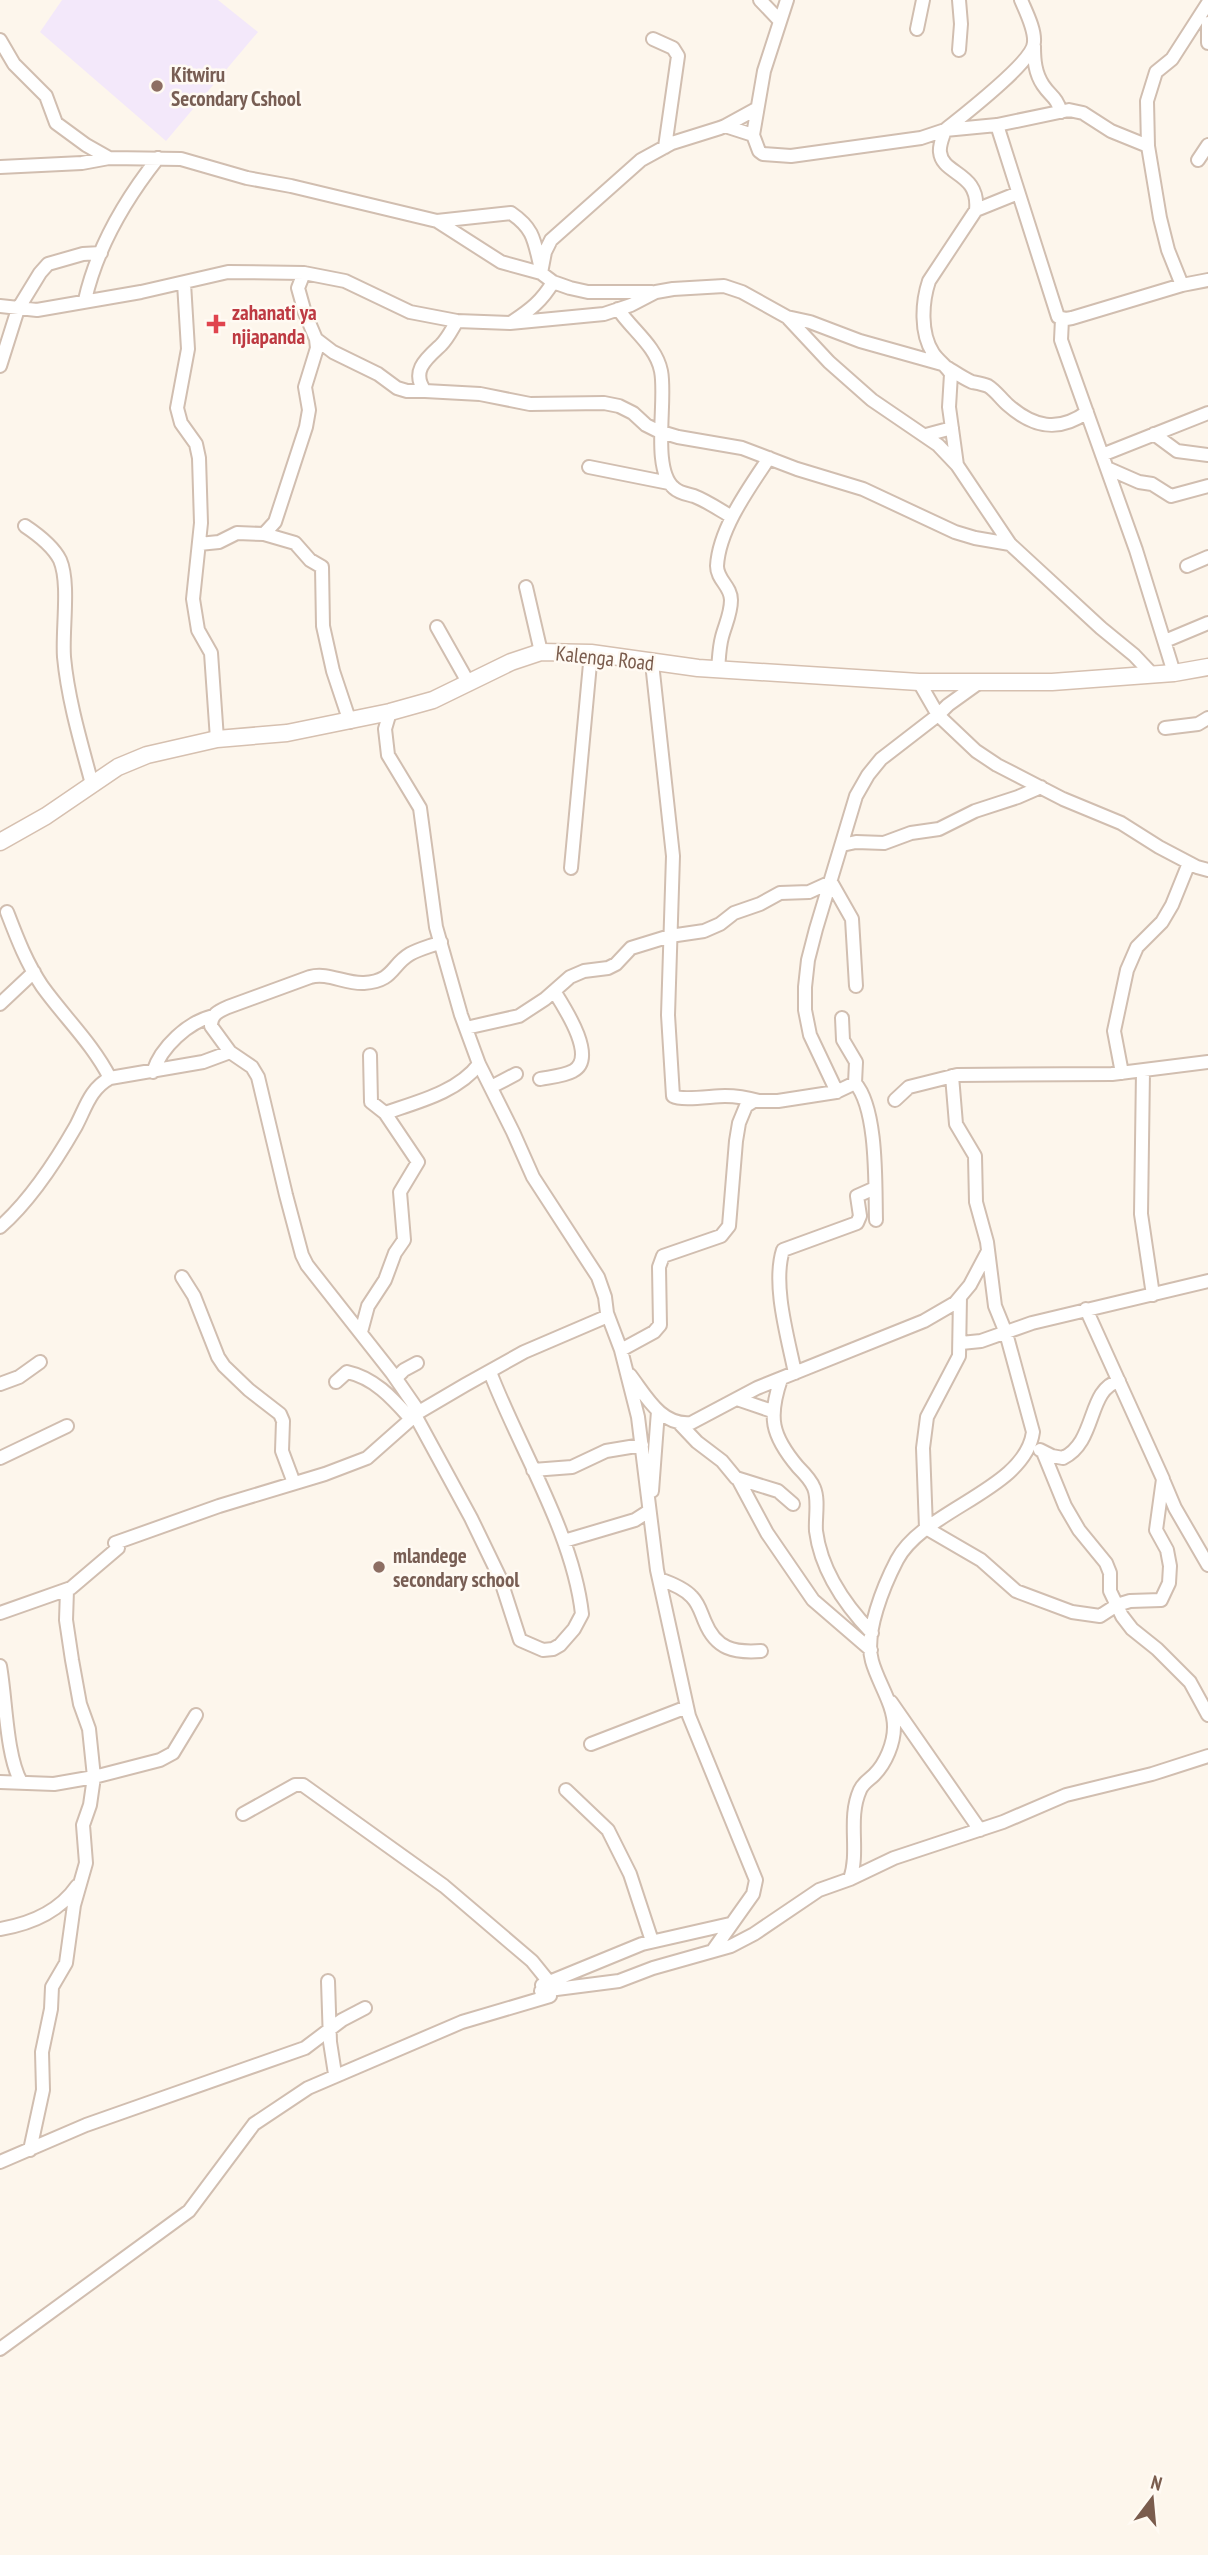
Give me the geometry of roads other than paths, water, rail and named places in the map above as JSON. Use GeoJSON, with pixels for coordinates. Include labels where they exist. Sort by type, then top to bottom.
{"type":"FeatureCollection","features":[{"type":"Feature","properties":{"kind":"main road","name":"Kalenga Road"},"geometry":{"type":"LineString","coordinates":[[0,842],[46,816],[118,767],[146,755],[217,739],[287,733],[390,712],[433,700],[511,662],[541,652],[591,653],[719,670],[919,682],[1052,682],[1174,673],[1208,667]]}},
{"type":"Feature","properties":{"kind":"street"},"geometry":{"type":"LineString","coordinates":[[760,0],[780,21]]}},
{"type":"Feature","properties":{"kind":"street"},"geometry":{"type":"LineString","coordinates":[[787,0],[764,72],[756,109],[753,135],[759,150],[764,154],[791,156],[921,138],[945,131],[997,125],[1075,110],[1111,131],[1148,146]]}},
{"type":"Feature","properties":{"kind":"street"},"geometry":{"type":"LineString","coordinates":[[917,29],[923,0]]}},
{"type":"Feature","properties":{"kind":"street"},"geometry":{"type":"LineString","coordinates":[[959,0],[959,50]]}},
{"type":"Feature","properties":{"kind":"street"},"geometry":{"type":"LineString","coordinates":[[1021,0],[1035,40],[1037,74],[1056,100],[1060,112]]}},
{"type":"Feature","properties":{"kind":"street"},"geometry":{"type":"LineString","coordinates":[[1182,285],[1168,250],[1160,218],[1148,146],[1147,101],[1156,72],[1172,59],[1208,3]]}},
{"type":"Feature","properties":{"kind":"street"},"geometry":{"type":"LineString","coordinates":[[1208,23],[1208,43]]}},
{"type":"Feature","properties":{"kind":"street"},"geometry":{"type":"LineString","coordinates":[[653,39],[673,48],[678,56],[665,147]]}},
{"type":"Feature","properties":{"kind":"street"},"geometry":{"type":"LineString","coordinates":[[0,40],[3,52],[46,96],[56,123],[109,158]]}},
{"type":"Feature","properties":{"kind":"street"},"geometry":{"type":"LineString","coordinates":[[957,465],[949,400],[951,374],[927,342],[924,324],[925,294],[929,281],[976,210],[977,198],[968,180],[941,158],[940,145],[945,131],[1017,69],[1034,46]]}},
{"type":"Feature","properties":{"kind":"street"},"geometry":{"type":"LineString","coordinates":[[541,273],[545,251],[551,240],[641,160],[665,147],[726,127],[756,109]]}},
{"type":"Feature","properties":{"kind":"street"},"geometry":{"type":"LineString","coordinates":[[997,125],[1054,307],[1062,319],[1061,340],[1107,468],[1174,673]]}},
{"type":"Feature","properties":{"kind":"street"},"geometry":{"type":"LineString","coordinates":[[726,127],[753,135]]}},
{"type":"Feature","properties":{"kind":"street"},"geometry":{"type":"LineString","coordinates":[[1198,160],[1208,145]]}},
{"type":"Feature","properties":{"kind":"street"},"geometry":{"type":"LineString","coordinates":[[0,167],[82,163],[109,158],[181,159],[247,178],[437,221],[500,262],[541,273],[553,282],[588,292],[656,292],[724,286],[754,297],[787,317],[829,362],[862,391],[926,435],[957,465],[1010,544],[1152,674]]}},
{"type":"Feature","properties":{"kind":"street"},"geometry":{"type":"LineString","coordinates":[[85,300],[93,268],[114,222],[158,158]]}},
{"type":"Feature","properties":{"kind":"street"},"geometry":{"type":"LineString","coordinates":[[976,210],[1018,192]]}},
{"type":"Feature","properties":{"kind":"street"},"geometry":{"type":"LineString","coordinates":[[437,221],[511,213],[526,223],[534,236],[541,273]]}},
{"type":"Feature","properties":{"kind":"street"},"geometry":{"type":"LineString","coordinates":[[0,366],[18,309],[40,273],[48,264],[83,254],[100,253]]}},
{"type":"Feature","properties":{"kind":"street"},"geometry":{"type":"LineString","coordinates":[[0,306],[37,310],[184,283],[228,272],[304,273],[345,281],[410,312],[457,321],[510,323],[572,319],[604,314],[656,292]]}},
{"type":"Feature","properties":{"kind":"street"},"geometry":{"type":"LineString","coordinates":[[264,534],[275,522],[309,410],[305,387],[317,348],[298,288],[304,273]]}},
{"type":"Feature","properties":{"kind":"street"},"geometry":{"type":"LineString","coordinates":[[1062,319],[1104,310],[1182,285],[1208,280]]}},
{"type":"Feature","properties":{"kind":"street"},"geometry":{"type":"LineString","coordinates":[[510,323],[536,306],[553,282]]}},
{"type":"Feature","properties":{"kind":"street"},"geometry":{"type":"LineString","coordinates":[[184,283],[188,349],[177,408],[181,423],[196,444],[199,458],[201,523],[192,599],[198,630],[211,653],[217,739]]}},
{"type":"Feature","properties":{"kind":"street"},"geometry":{"type":"LineString","coordinates":[[618,309],[629,325],[647,342],[660,365],[663,399],[660,443],[669,483]]}},
{"type":"Feature","properties":{"kind":"street"},"geometry":{"type":"LineString","coordinates":[[787,317],[945,366],[970,381],[987,386],[1029,421],[1037,424],[1065,423],[1076,420],[1087,412]]}},
{"type":"Feature","properties":{"kind":"street"},"geometry":{"type":"LineString","coordinates":[[425,391],[420,381],[424,359],[447,338],[457,321]]}},
{"type":"Feature","properties":{"kind":"street"},"geometry":{"type":"LineString","coordinates":[[316,339],[333,352],[407,391],[480,394],[530,404],[610,404],[626,409],[646,425],[661,432],[742,448],[797,470],[863,489],[955,532],[1010,544]]}},
{"type":"Feature","properties":{"kind":"street"},"geometry":{"type":"LineString","coordinates":[[1102,455],[1208,413]]}},
{"type":"Feature","properties":{"kind":"street"},"geometry":{"type":"LineString","coordinates":[[926,435],[952,428]]}},
{"type":"Feature","properties":{"kind":"street"},"geometry":{"type":"LineString","coordinates":[[1154,434],[1177,451],[1208,455]]}},
{"type":"Feature","properties":{"kind":"street"},"geometry":{"type":"LineString","coordinates":[[719,670],[719,646],[729,615],[731,598],[729,589],[718,572],[717,563],[732,517],[769,458]]}},
{"type":"Feature","properties":{"kind":"street"},"geometry":{"type":"LineString","coordinates":[[589,467],[669,483],[678,491],[732,517]]}},
{"type":"Feature","properties":{"kind":"street"},"geometry":{"type":"LineString","coordinates":[[1107,468],[1139,482],[1152,484],[1171,496],[1208,486]]}},
{"type":"Feature","properties":{"kind":"street"},"geometry":{"type":"LineString","coordinates":[[25,526],[47,543],[61,564],[65,587],[63,634],[68,688],[92,784]]}},
{"type":"Feature","properties":{"kind":"street"},"geometry":{"type":"LineString","coordinates":[[198,544],[219,542],[237,533],[264,534],[295,543],[310,560],[322,567],[323,626],[333,671],[350,722]]}},
{"type":"Feature","properties":{"kind":"street"},"geometry":{"type":"LineString","coordinates":[[1187,566],[1208,557]]}},
{"type":"Feature","properties":{"kind":"street"},"geometry":{"type":"LineString","coordinates":[[526,587],[541,652]]}},
{"type":"Feature","properties":{"kind":"street"},"geometry":{"type":"LineString","coordinates":[[1165,641],[1208,623]]}},
{"type":"Feature","properties":{"kind":"street"},"geometry":{"type":"LineString","coordinates":[[437,627],[468,682]]}},
{"type":"Feature","properties":{"kind":"street"},"geometry":{"type":"LineString","coordinates":[[571,868],[591,653]]}},
{"type":"Feature","properties":{"kind":"street"},"geometry":{"type":"LineString","coordinates":[[652,663],[673,856],[668,1015],[673,1096],[678,1099],[738,1096],[759,1101],[778,1101],[838,1092],[855,1083]]}},
{"type":"Feature","properties":{"kind":"street"},"geometry":{"type":"LineString","coordinates":[[838,1092],[810,1035],[805,1010],[808,960],[856,796],[881,759],[980,681]]}},
{"type":"Feature","properties":{"kind":"street"},"geometry":{"type":"LineString","coordinates":[[919,682],[937,715],[976,751],[1012,774],[1121,823],[1189,863],[1208,870]]}},
{"type":"Feature","properties":{"kind":"street"},"geometry":{"type":"LineString","coordinates":[[390,712],[385,729],[388,755],[420,808],[425,832],[425,861],[432,909],[466,1028],[479,1064],[533,1177],[598,1277],[626,1369],[642,1445],[659,1579],[687,1707],[756,1880],[753,1894],[715,1949]]}},
{"type":"Feature","properties":{"kind":"street"},"geometry":{"type":"LineString","coordinates":[[1165,728],[1190,725],[1208,718]]}},
{"type":"Feature","properties":{"kind":"street"},"geometry":{"type":"LineString","coordinates":[[842,845],[884,843],[911,833],[939,829],[975,811],[1041,787]]}},
{"type":"Feature","properties":{"kind":"street"},"geometry":{"type":"LineString","coordinates":[[1122,1073],[1114,1031],[1127,970],[1137,947],[1167,914],[1189,863]]}},
{"type":"Feature","properties":{"kind":"street"},"geometry":{"type":"LineString","coordinates":[[466,1028],[519,1016],[576,973],[608,968],[616,964],[631,948],[670,936],[704,931],[720,924],[734,913],[780,893],[809,892],[831,883]]}},
{"type":"Feature","properties":{"kind":"street"},"geometry":{"type":"LineString","coordinates":[[831,883],[852,919],[856,986]]}},
{"type":"Feature","properties":{"kind":"street"},"geometry":{"type":"LineString","coordinates":[[7,912],[23,954],[34,972],[99,1057],[110,1078]]}},
{"type":"Feature","properties":{"kind":"street"},"geometry":{"type":"LineString","coordinates":[[153,1072],[160,1057],[195,1021],[318,974],[366,983],[385,977],[408,955],[441,942]]}},
{"type":"Feature","properties":{"kind":"street"},"geometry":{"type":"LineString","coordinates":[[0,1004],[34,972]]}},
{"type":"Feature","properties":{"kind":"street"},"geometry":{"type":"LineString","coordinates":[[540,1079],[573,1071],[581,1064],[583,1056],[568,1013],[554,991]]}},
{"type":"Feature","properties":{"kind":"street"},"geometry":{"type":"LineString","coordinates":[[213,1016],[211,1026],[230,1052],[246,1061],[258,1077],[302,1255],[338,1307],[396,1378],[471,1518],[508,1598],[518,1637],[543,1650],[553,1649],[574,1629],[582,1614],[575,1577],[564,1541],[490,1372]]}},
{"type":"Feature","properties":{"kind":"street"},"geometry":{"type":"LineString","coordinates":[[842,1018],[843,1040],[856,1062],[855,1083],[864,1095],[868,1108],[876,1220]]}},
{"type":"Feature","properties":{"kind":"street"},"geometry":{"type":"LineString","coordinates":[[0,1227],[42,1178],[99,1084],[110,1078],[203,1062],[230,1052]]}},
{"type":"Feature","properties":{"kind":"street"},"geometry":{"type":"LineString","coordinates":[[361,1332],[368,1306],[385,1280],[404,1240],[400,1192],[418,1163],[385,1113],[371,1100],[370,1055]]}},
{"type":"Feature","properties":{"kind":"street"},"geometry":{"type":"LineString","coordinates":[[895,1100],[909,1087],[952,1076],[1122,1073],[1208,1062]]}},
{"type":"Feature","properties":{"kind":"street"},"geometry":{"type":"LineString","coordinates":[[385,1113],[425,1100],[465,1080],[479,1064]]}},
{"type":"Feature","properties":{"kind":"street"},"geometry":{"type":"LineString","coordinates":[[1143,1071],[1141,1214],[1153,1295]]}},
{"type":"Feature","properties":{"kind":"street"},"geometry":{"type":"LineString","coordinates":[[491,1087],[516,1074]]}},
{"type":"Feature","properties":{"kind":"street"},"geometry":{"type":"LineString","coordinates":[[850,1879],[854,1865],[852,1826],[860,1790],[876,1773],[891,1744],[894,1727],[871,1650],[878,1606],[897,1560],[909,1542],[926,1528],[995,1484],[1032,1443],[1032,1422],[1006,1333],[995,1306],[988,1251],[976,1202],[975,1156],[956,1124],[952,1076]]}},
{"type":"Feature","properties":{"kind":"street"},"geometry":{"type":"LineString","coordinates":[[621,1350],[654,1332],[660,1325],[659,1267],[663,1256],[721,1236],[726,1231],[731,1214],[739,1123],[746,1106],[759,1101]]}},
{"type":"Feature","properties":{"kind":"street"},"geometry":{"type":"LineString","coordinates":[[795,1373],[784,1322],[780,1281],[783,1250],[857,1223],[860,1216],[857,1196],[875,1188]]}},
{"type":"Feature","properties":{"kind":"street"},"geometry":{"type":"LineString","coordinates":[[680,1424],[691,1423],[781,1378],[924,1321],[955,1303],[970,1285],[988,1251]]}},
{"type":"Feature","properties":{"kind":"street"},"geometry":{"type":"LineString","coordinates":[[182,1278],[194,1296],[224,1366],[248,1390],[281,1414],[282,1451],[294,1483]]}},
{"type":"Feature","properties":{"kind":"street"},"geometry":{"type":"LineString","coordinates":[[961,1343],[981,1340],[1086,1309],[1208,1281]]}},
{"type":"Feature","properties":{"kind":"street"},"geometry":{"type":"LineString","coordinates":[[926,1528],[923,1448],[927,1417],[960,1356],[960,1297]]}},
{"type":"Feature","properties":{"kind":"street"},"geometry":{"type":"LineString","coordinates":[[1086,1309],[1175,1508],[1208,1565]]}},
{"type":"Feature","properties":{"kind":"street"},"geometry":{"type":"LineString","coordinates":[[0,1613],[66,1590],[116,1546],[219,1506],[367,1458],[415,1416],[524,1352],[608,1316]]}},
{"type":"Feature","properties":{"kind":"street"},"geometry":{"type":"LineString","coordinates":[[0,1384],[19,1377],[40,1362]]}},
{"type":"Feature","properties":{"kind":"street"},"geometry":{"type":"LineString","coordinates":[[396,1378],[417,1363]]}},
{"type":"Feature","properties":{"kind":"street"},"geometry":{"type":"LineString","coordinates":[[626,1369],[658,1411],[680,1424],[738,1479],[772,1541],[813,1600],[871,1650]]}},
{"type":"Feature","properties":{"kind":"street"},"geometry":{"type":"LineString","coordinates":[[336,1382],[347,1372],[370,1381],[415,1416]]}},
{"type":"Feature","properties":{"kind":"street"},"geometry":{"type":"LineString","coordinates":[[781,1378],[772,1411],[780,1441],[815,1489],[821,1557],[830,1577],[858,1618],[872,1633]]}},
{"type":"Feature","properties":{"kind":"street"},"geometry":{"type":"LineString","coordinates":[[1032,1443],[1043,1452],[1063,1458],[1076,1450],[1084,1440],[1094,1408],[1104,1391],[1111,1383],[1119,1381]]}},
{"type":"Feature","properties":{"kind":"street"},"geometry":{"type":"LineString","coordinates":[[737,1399],[772,1411]]}},
{"type":"Feature","properties":{"kind":"street"},"geometry":{"type":"LineString","coordinates":[[564,1541],[635,1520],[649,1508],[656,1463],[658,1411]]}},
{"type":"Feature","properties":{"kind":"street"},"geometry":{"type":"LineString","coordinates":[[0,1458],[67,1426]]}},
{"type":"Feature","properties":{"kind":"street"},"geometry":{"type":"LineString","coordinates":[[533,1470],[572,1467],[607,1451],[642,1445]]}},
{"type":"Feature","properties":{"kind":"street"},"geometry":{"type":"LineString","coordinates":[[1043,1452],[1065,1506],[1079,1530],[1106,1563],[1111,1573],[1110,1591],[1132,1629],[1157,1649],[1190,1682],[1208,1715]]}},
{"type":"Feature","properties":{"kind":"street"},"geometry":{"type":"LineString","coordinates":[[738,1479],[778,1492],[793,1504]]}},
{"type":"Feature","properties":{"kind":"street"},"geometry":{"type":"LineString","coordinates":[[926,1528],[981,1560],[1000,1579],[1022,1594],[1072,1612],[1100,1616],[1117,1605],[1130,1601],[1159,1602],[1163,1599],[1169,1583],[1170,1566],[1167,1550],[1156,1530],[1163,1479]]}},
{"type":"Feature","properties":{"kind":"street"},"geometry":{"type":"LineString","coordinates":[[659,1579],[692,1597],[713,1638],[721,1646],[736,1652],[761,1651]]}},
{"type":"Feature","properties":{"kind":"street"},"geometry":{"type":"LineString","coordinates":[[30,2150],[43,2090],[42,2052],[51,2009],[52,1989],[66,1963],[74,1905],[86,1863],[83,1825],[90,1805],[94,1777],[89,1730],[80,1704],[66,1620],[66,1590]]}},
{"type":"Feature","properties":{"kind":"street"},"geometry":{"type":"LineString","coordinates":[[0,1666],[5,1736],[21,1782]]}},
{"type":"Feature","properties":{"kind":"street"},"geometry":{"type":"LineString","coordinates":[[886,1697],[980,1830]]}},
{"type":"Feature","properties":{"kind":"street"},"geometry":{"type":"LineString","coordinates":[[591,1744],[687,1707]]}},
{"type":"Feature","properties":{"kind":"street"},"geometry":{"type":"LineString","coordinates":[[0,1782],[54,1784],[160,1760],[173,1753],[196,1715]]}},
{"type":"Feature","properties":{"kind":"street"},"geometry":{"type":"LineString","coordinates":[[544,1989],[619,1981],[731,1946],[819,1890],[894,1858],[980,1830],[1066,1795],[1152,1774],[1208,1756]]}},
{"type":"Feature","properties":{"kind":"street"},"geometry":{"type":"LineString","coordinates":[[243,1814],[295,1785],[303,1785],[453,1894],[533,1961],[544,1989]]}},
{"type":"Feature","properties":{"kind":"street"},"geometry":{"type":"LineString","coordinates":[[566,1790],[608,1830],[630,1874],[652,1941]]}},
{"type":"Feature","properties":{"kind":"street"},"geometry":{"type":"LineString","coordinates":[[0,1929],[17,1926],[61,1905],[83,1876]]}},
{"type":"Feature","properties":{"kind":"street"},"geometry":{"type":"LineString","coordinates":[[0,2349],[189,2211],[254,2124],[308,2088],[335,2074],[544,1989],[652,1941],[730,1924]]}},
{"type":"Feature","properties":{"kind":"street"},"geometry":{"type":"LineString","coordinates":[[328,1981],[335,2074]]}},
{"type":"Feature","properties":{"kind":"street"},"geometry":{"type":"LineString","coordinates":[[0,2162],[86,2125],[305,2048],[365,2008]]}},
{"type":"Feature","properties":{"kind":"place","name":"Kitwiru Secondary Cshool"},"geometry":{"type":"Point","coordinates":[157,86]}},
{"type":"Feature","properties":{"kind":"place","name":"zahanati ya njiapanda"},"geometry":{"type":"Point","coordinates":[216,324]}},
{"type":"Feature","properties":{"kind":"place","name":"mlandege secondary school"},"geometry":{"type":"Point","coordinates":[379,1567]}}]}
